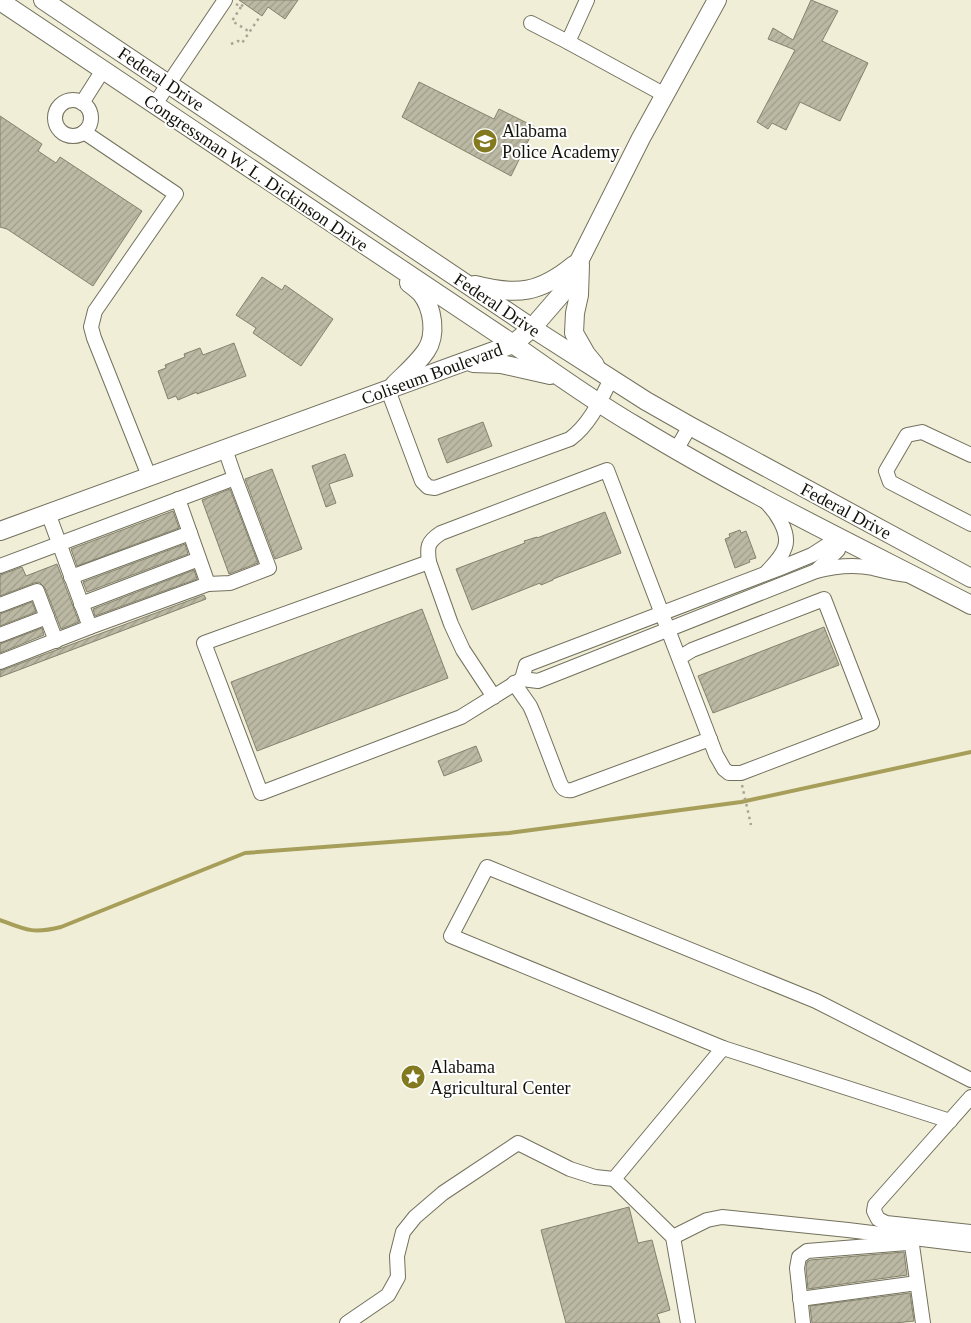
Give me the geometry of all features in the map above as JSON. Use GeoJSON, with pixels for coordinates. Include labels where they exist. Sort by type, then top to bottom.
{"type":"FeatureCollection","features":[{"type":"Feature","properties":{"kind":"main road","name":"Federal Drive"},"geometry":{"type":"LineString","coordinates":[[43,0],[462,282],[607,377],[690,426],[971,578]]}},
{"type":"Feature","properties":{"kind":"main road","name":"Coliseum Boulevard"},"geometry":{"type":"LineString","coordinates":[[0,531],[513,344],[532,328],[564,290],[641,138],[717,0]]}},
{"type":"Feature","properties":{"kind":"main road","name":"Congressman W. L. Dickinson Drive"},"geometry":{"type":"LineString","coordinates":[[0,2],[513,344]]}},
{"type":"Feature","properties":{"kind":"main road"},"geometry":{"type":"LineString","coordinates":[[379,255],[422,294],[431,314],[432,328],[432,335],[427,350],[416,364],[388,390]]}},
{"type":"Feature","properties":{"kind":"main road"},"geometry":{"type":"LineString","coordinates":[[462,282],[503,292],[529,291],[559,278],[580,260]]}},
{"type":"Feature","properties":{"kind":"main road"},"geometry":{"type":"LineString","coordinates":[[580,260],[579,296],[575,313],[574,333],[586,354],[607,377]]}},
{"type":"Feature","properties":{"kind":"main road","name":"Federal Drive"},"geometry":{"type":"LineString","coordinates":[[513,344],[560,378],[676,450],[971,605]]}},
{"type":"Feature","properties":{"kind":"main road"},"geometry":{"type":"LineString","coordinates":[[462,362],[501,364],[560,378]]}},
{"type":"Feature","properties":{"kind":"main road"},"geometry":{"type":"LineString","coordinates":[[840,537],[852,515]]}},
{"type":"Feature","properties":{"kind":"street"},"geometry":{"type":"LineString","coordinates":[[154,104],[169,85],[225,0]]}},
{"type":"Feature","properties":{"kind":"street"},"geometry":{"type":"LineString","coordinates":[[568,42],[586,0]]}},
{"type":"Feature","properties":{"kind":"street"},"geometry":{"type":"LineString","coordinates":[[531,23],[665,95]]}},
{"type":"Feature","properties":{"kind":"street"},"geometry":{"type":"LineString","coordinates":[[82,102],[102,70]]}},
{"type":"Feature","properties":{"kind":"street"},"geometry":{"type":"LineString","coordinates":[[69,100],[82,102],[88,108],[90,124],[84,132],[68,136],[62,132],[55,121],[56,113],[62,103],[69,100]]}},
{"type":"Feature","properties":{"kind":"street"},"geometry":{"type":"LineString","coordinates":[[84,132],[176,194],[95,311],[92,321],[94,338],[149,476]]}},
{"type":"Feature","properties":{"kind":"street"},"geometry":{"type":"LineString","coordinates":[[388,390],[422,481],[428,487],[434,488],[570,439],[580,431],[599,403],[607,377]]}},
{"type":"Feature","properties":{"kind":"street"},"geometry":{"type":"LineString","coordinates":[[676,450],[690,426]]}},
{"type":"Feature","properties":{"kind":"street"},"geometry":{"type":"LineString","coordinates":[[971,456],[922,432],[907,435],[886,471],[890,482],[971,524]]}},
{"type":"Feature","properties":{"kind":"street"},"geometry":{"type":"LineString","coordinates":[[0,662],[208,584],[230,583],[269,568],[225,449]]}},
{"type":"Feature","properties":{"kind":"street"},"geometry":{"type":"LineString","coordinates":[[494,697],[465,653],[451,624],[429,562],[427,548],[432,538],[440,533],[607,470],[710,739],[724,769],[729,773],[735,774],[872,723],[824,599],[692,650],[679,658]]}},
{"type":"Feature","properties":{"kind":"street"},"geometry":{"type":"LineString","coordinates":[[0,566],[235,478]]}},
{"type":"Feature","properties":{"kind":"street"},"geometry":{"type":"LineString","coordinates":[[758,494],[776,512],[783,528],[786,546],[780,557],[764,575]]}},
{"type":"Feature","properties":{"kind":"street"},"geometry":{"type":"LineString","coordinates":[[178,500],[208,584]]}},
{"type":"Feature","properties":{"kind":"street"},"geometry":{"type":"LineString","coordinates":[[48,513],[90,627]]}},
{"type":"Feature","properties":{"kind":"street"},"geometry":{"type":"LineString","coordinates":[[72,577],[190,533]]}},
{"type":"Feature","properties":{"kind":"street"},"geometry":{"type":"LineString","coordinates":[[816,571],[838,550],[840,537]]}},
{"type":"Feature","properties":{"kind":"street"},"geometry":{"type":"LineString","coordinates":[[429,562],[204,644],[260,793],[461,717],[518,681],[526,665],[764,575],[812,555],[840,537]]}},
{"type":"Feature","properties":{"kind":"street"},"geometry":{"type":"LineString","coordinates":[[81,604],[199,559]]}},
{"type":"Feature","properties":{"kind":"street"},"geometry":{"type":"LineString","coordinates":[[518,681],[538,681],[816,571],[834,566],[873,568],[889,574],[913,575]]}},
{"type":"Feature","properties":{"kind":"street"},"geometry":{"type":"LineString","coordinates":[[0,605],[37,591],[56,641]]}},
{"type":"Feature","properties":{"kind":"street"},"geometry":{"type":"LineString","coordinates":[[0,635],[47,617]]}},
{"type":"Feature","properties":{"kind":"street"},"geometry":{"type":"LineString","coordinates":[[518,681],[530,706],[560,783],[567,791],[710,739]]}},
{"type":"Feature","properties":{"kind":"street"},"geometry":{"type":"LineString","coordinates":[[950,1121],[723,1048],[451,936],[487,867],[816,1000],[971,1080]]}},
{"type":"Feature","properties":{"kind":"street"},"geometry":{"type":"LineString","coordinates":[[614,1179],[723,1048]]}},
{"type":"Feature","properties":{"kind":"street"},"geometry":{"type":"LineString","coordinates":[[971,1098],[875,1205],[874,1211],[878,1219],[886,1223],[971,1232]]}},
{"type":"Feature","properties":{"kind":"street"},"geometry":{"type":"LineString","coordinates":[[347,1323],[388,1295],[398,1277],[397,1256],[403,1232],[415,1217],[443,1193],[518,1143],[570,1169],[595,1177],[614,1179],[673,1237],[688,1323]]}},
{"type":"Feature","properties":{"kind":"street"},"geometry":{"type":"LineString","coordinates":[[673,1237],[707,1220],[722,1217],[805,1225],[912,1240],[971,1245]]}},
{"type":"Feature","properties":{"kind":"street"},"geometry":{"type":"LineString","coordinates":[[912,1240],[923,1323]]}},
{"type":"Feature","properties":{"kind":"street"},"geometry":{"type":"LineString","coordinates":[[803,1323],[797,1268],[799,1256],[807,1251],[912,1240]]}},
{"type":"Feature","properties":{"kind":"street"},"geometry":{"type":"LineString","coordinates":[[800,1299],[917,1283]]}},
{"type":"Feature","properties":{"kind":"path"},"geometry":{"type":"LineString","coordinates":[[231,0],[241,7]]}},
{"type":"Feature","properties":{"kind":"path"},"geometry":{"type":"LineString","coordinates":[[246,0],[232,21],[250,32]]}},
{"type":"Feature","properties":{"kind":"path"},"geometry":{"type":"LineString","coordinates":[[231,44],[238,41],[242,43],[261,15]]}},
{"type":"Feature","properties":{"kind":"path"},"geometry":{"type":"LineString","coordinates":[[743,790],[751,825]]}},
{"type":"Feature","properties":{"kind":"building"},"geometry":{"type":"Polygon","coordinates":[[[239,0],[298,0],[285,19],[268,7],[262,16],[239,0]]]}},
{"type":"Feature","properties":{"kind":"building"},"geometry":{"type":"Polygon","coordinates":[[[811,0],[838,11],[822,41],[868,63],[840,121],[800,102],[786,130],[772,123],[768,129],[757,122],[795,50],[768,39],[773,28],[793,40],[811,0]]]}},
{"type":"Feature","properties":{"kind":"building"},"geometry":{"type":"Polygon","coordinates":[[[419,82],[494,119],[499,109],[535,127],[511,176],[402,117],[419,82]]]}},
{"type":"Feature","properties":{"kind":"building"},"geometry":{"type":"Polygon","coordinates":[[[0,116],[42,144],[38,151],[56,163],[60,157],[142,211],[93,286],[7,229],[0,227],[0,116]]]}},
{"type":"Feature","properties":{"kind":"building"},"geometry":{"type":"Polygon","coordinates":[[[262,277],[282,290],[285,285],[333,319],[301,366],[253,333],[256,328],[236,315],[262,277]]]}},
{"type":"Feature","properties":{"kind":"building"},"geometry":{"type":"Polygon","coordinates":[[[234,343],[246,376],[178,400],[176,396],[168,399],[158,371],[166,368],[165,365],[185,357],[184,354],[200,348],[203,355],[234,343]]]}},
{"type":"Feature","properties":{"kind":"building"},"geometry":{"type":"Polygon","coordinates":[[[483,422],[492,446],[447,463],[438,439],[483,422]]]}},
{"type":"Feature","properties":{"kind":"building"},"geometry":{"type":"Polygon","coordinates":[[[345,454],[353,476],[329,484],[336,503],[326,507],[312,466],[345,454]]]}},
{"type":"Feature","properties":{"kind":"building"},"geometry":{"type":"Polygon","coordinates":[[[272,469],[302,549],[275,559],[245,479],[272,469]]]}},
{"type":"Feature","properties":{"kind":"building"},"geometry":{"type":"Polygon","coordinates":[[[230,489],[258,563],[229,574],[202,500],[230,489]]]}},
{"type":"Feature","properties":{"kind":"building"},"geometry":{"type":"Polygon","coordinates":[[[173,511],[179,528],[77,566],[71,549],[173,511]]]}},
{"type":"Feature","properties":{"kind":"building"},"geometry":{"type":"Polygon","coordinates":[[[605,512],[621,553],[472,610],[456,569],[525,543],[524,541],[537,538],[605,512]]]}},
{"type":"Feature","properties":{"kind":"building"},"geometry":{"type":"Polygon","coordinates":[[[740,530],[741,533],[746,531],[756,558],[735,568],[725,539],[730,537],[729,534],[740,530]]]}},
{"type":"Feature","properties":{"kind":"building"},"geometry":{"type":"Polygon","coordinates":[[[185,544],[188,554],[87,592],[83,582],[185,544]]]}},
{"type":"Feature","properties":{"kind":"building"},"geometry":{"type":"Polygon","coordinates":[[[57,564],[79,622],[61,629],[45,588],[39,582],[0,596],[0,575],[22,567],[26,576],[57,564]]]}},
{"type":"Feature","properties":{"kind":"building"},"geometry":{"type":"Polygon","coordinates":[[[194,570],[197,579],[95,616],[93,609],[194,570]]]}},
{"type":"Feature","properties":{"kind":"building"},"geometry":{"type":"Polygon","coordinates":[[[204,595],[206,599],[0,677],[0,671],[204,595]]]}},
{"type":"Feature","properties":{"kind":"building"},"geometry":{"type":"Polygon","coordinates":[[[32,602],[36,612],[0,626],[0,614],[32,602]]]}},
{"type":"Feature","properties":{"kind":"building"},"geometry":{"type":"Polygon","coordinates":[[[422,609],[448,678],[257,751],[231,682],[422,609]]]}},
{"type":"Feature","properties":{"kind":"building"},"geometry":{"type":"Polygon","coordinates":[[[824,627],[839,665],[713,713],[698,676],[824,627]]]}},
{"type":"Feature","properties":{"kind":"building"},"geometry":{"type":"Polygon","coordinates":[[[42,628],[44,635],[0,653],[0,644],[42,628]]]}},
{"type":"Feature","properties":{"kind":"building"},"geometry":{"type":"Polygon","coordinates":[[[476,746],[482,761],[444,776],[438,761],[476,746]]]}},
{"type":"Feature","properties":{"kind":"building"},"geometry":{"type":"Polygon","coordinates":[[[629,1207],[638,1243],[652,1240],[670,1310],[657,1314],[660,1323],[566,1323],[541,1230],[629,1207]]]}},
{"type":"Feature","properties":{"kind":"building"},"geometry":{"type":"Polygon","coordinates":[[[904,1252],[907,1275],[808,1289],[806,1268],[807,1262],[810,1260],[904,1252]]]}},
{"type":"Feature","properties":{"kind":"building"},"geometry":{"type":"Polygon","coordinates":[[[910,1293],[914,1321],[895,1323],[812,1323],[810,1306],[910,1293]]]}},
{"type":"Feature","properties":{"kind":"waterway"},"geometry":{"type":"LineString","coordinates":[[0,920],[30,930],[61,927],[245,853],[509,833],[741,802],[971,752]]}},
{"type":"Feature","properties":{"kind":"place","name":"Alabama Police Academy"},"geometry":{"type":"Point","coordinates":[485,141]}},
{"type":"Feature","properties":{"kind":"place","name":"Alabama Agricultural Center"},"geometry":{"type":"Point","coordinates":[413,1077]}}]}
